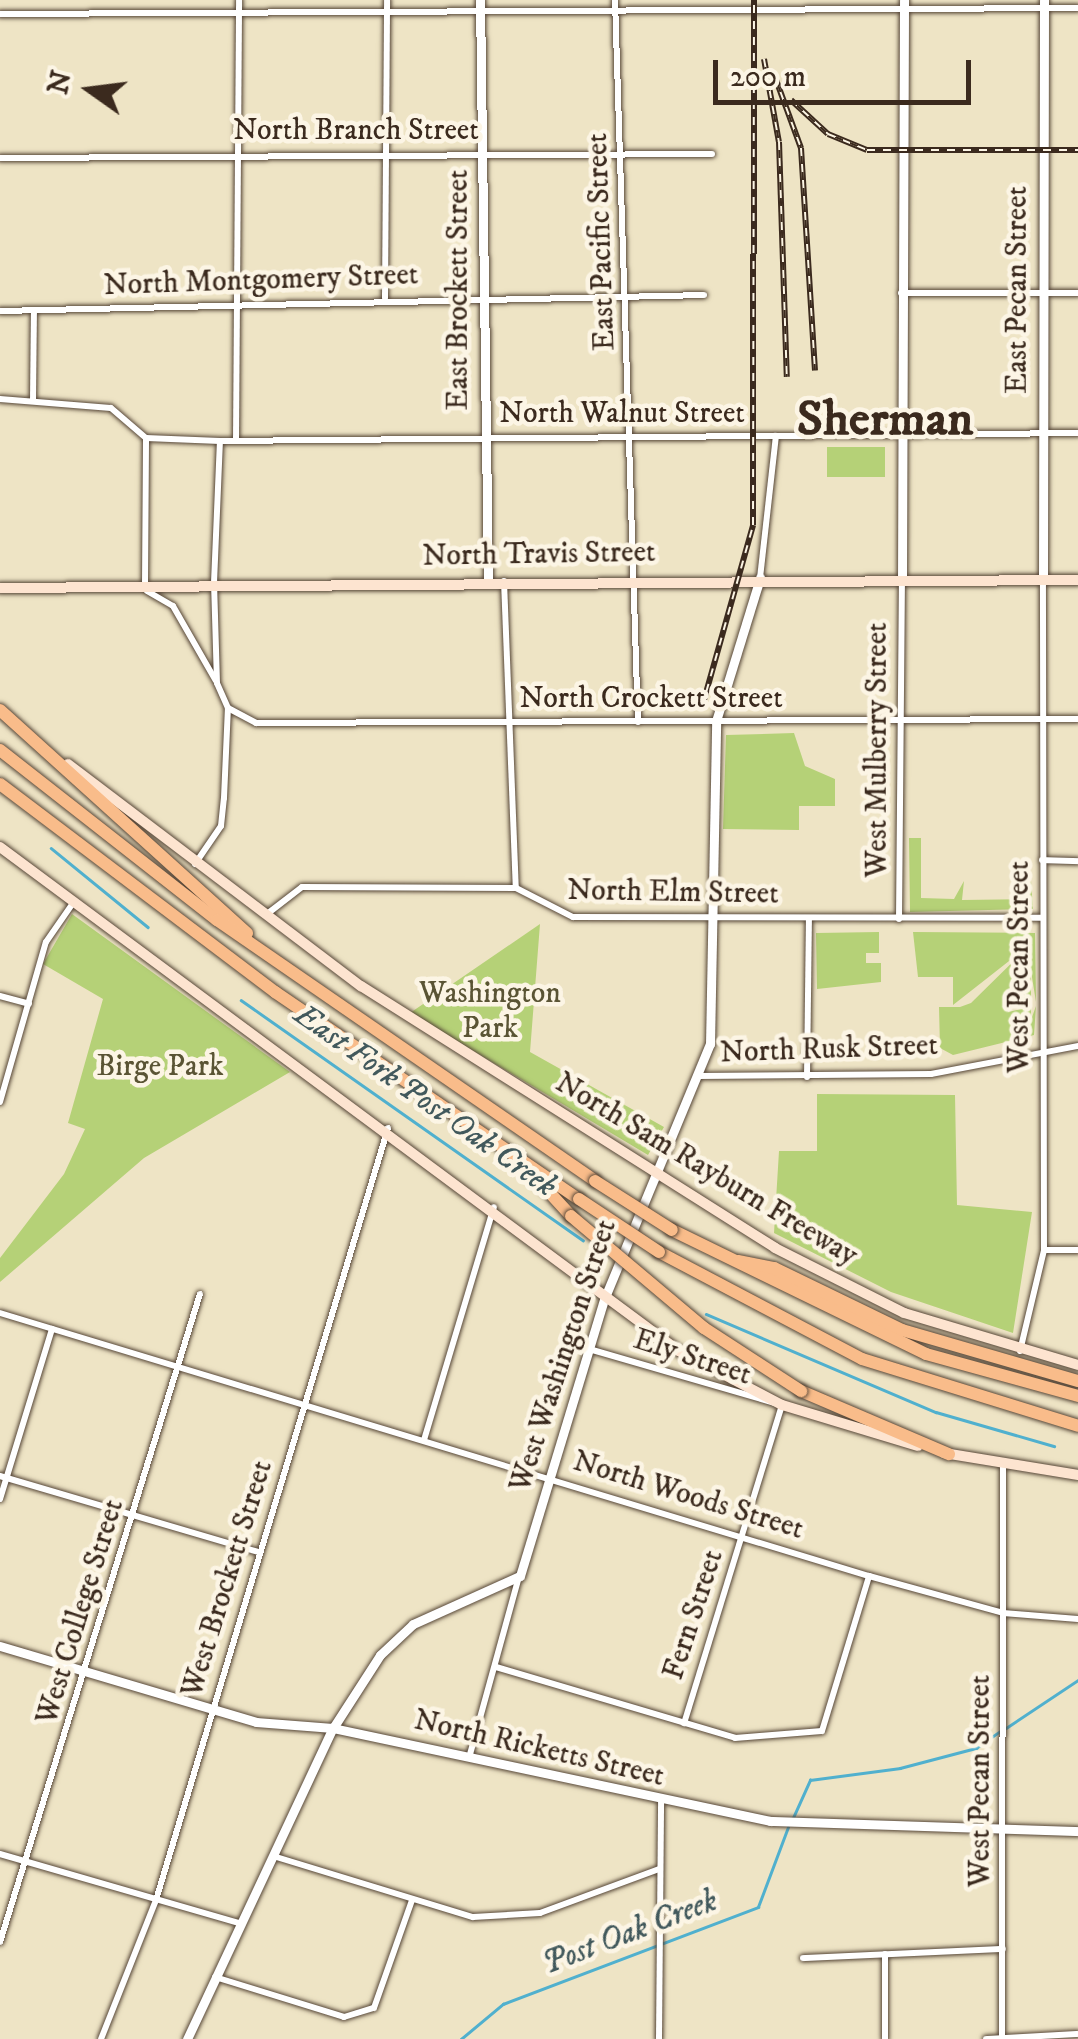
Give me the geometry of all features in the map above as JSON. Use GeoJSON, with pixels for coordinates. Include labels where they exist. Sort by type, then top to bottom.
{"type":"FeatureCollection","features":[{"type":"Feature","properties":{"kind":"highway"},"geometry":{"type":"LineString","coordinates":[[0,709],[297,978]]}},
{"type":"Feature","properties":{"kind":"highway","name":"North Sam Rayburn Freeway"},"geometry":{"type":"LineString","coordinates":[[0,750],[297,978],[672,1230],[722,1258],[926,1354],[1078,1396]]}},
{"type":"Feature","properties":{"kind":"highway"},"geometry":{"type":"LineString","coordinates":[[0,784],[276,992],[659,1252],[862,1358],[1078,1426]]}},
{"type":"Feature","properties":{"kind":"highway"},"geometry":{"type":"LineString","coordinates":[[519,1158],[571,1216],[704,1328],[801,1390],[950,1454]]}},
{"type":"Feature","properties":{"kind":"highway"},"geometry":{"type":"LineString","coordinates":[[722,1258],[774,1268],[902,1330],[1078,1380]]}},
{"type":"Feature","properties":{"kind":"main road","name":"North Travis Street"},"geometry":{"type":"LineString","coordinates":[[0,588],[636,578],[1078,580]]}},
{"type":"Feature","properties":{"kind":"main road","name":"North Sam Rayburn Freeway"},"geometry":{"type":"LineString","coordinates":[[0,709],[263,918],[655,1172],[842,1283],[1020,1351],[1078,1364]]}},
{"type":"Feature","properties":{"kind":"main road"},"geometry":{"type":"LineString","coordinates":[[0,848],[388,1128],[679,1351],[782,1405],[950,1454],[1078,1475]]}},
{"type":"Feature","properties":{"kind":"street"},"geometry":{"type":"LineString","coordinates":[[236,441],[239,0]]}},
{"type":"Feature","properties":{"kind":"street"},"geometry":{"type":"LineString","coordinates":[[385,298],[386,0]]}},
{"type":"Feature","properties":{"kind":"street","name":"East Pacific Street"},"geometry":{"type":"LineString","coordinates":[[615,0],[628,296],[638,722]]}},
{"type":"Feature","properties":{"kind":"street"},"geometry":{"type":"LineString","coordinates":[[0,14],[386,13],[480,6],[615,10],[1044,4],[1078,8]]}},
{"type":"Feature","properties":{"kind":"street","name":"East Pecan Street"},"geometry":{"type":"LineString","coordinates":[[1043,580],[1044,4]]}},
{"type":"Feature","properties":{"kind":"street"},"geometry":{"type":"LineString","coordinates":[[902,582],[904,5]]}},
{"type":"Feature","properties":{"kind":"street","name":"East Brockett Street"},"geometry":{"type":"LineString","coordinates":[[480,6],[488,580]]}},
{"type":"Feature","properties":{"kind":"street","name":"North Branch Street"},"geometry":{"type":"LineString","coordinates":[[0,158],[712,154]]}},
{"type":"Feature","properties":{"kind":"street"},"geometry":{"type":"LineString","coordinates":[[901,293],[1078,292]]}},
{"type":"Feature","properties":{"kind":"street","name":"North Montgomery Street"},"geometry":{"type":"LineString","coordinates":[[0,311],[238,301],[704,296]]}},
{"type":"Feature","properties":{"kind":"street"},"geometry":{"type":"LineString","coordinates":[[34,311],[34,402]]}},
{"type":"Feature","properties":{"kind":"street"},"geometry":{"type":"LineString","coordinates":[[0,400],[111,408],[146,438],[145,584]]}},
{"type":"Feature","properties":{"kind":"street","name":"North Walnut Street"},"geometry":{"type":"LineString","coordinates":[[146,438],[236,441],[1078,433]]}},
{"type":"Feature","properties":{"kind":"street"},"geometry":{"type":"LineString","coordinates":[[760,578],[776,436]]}},
{"type":"Feature","properties":{"kind":"street"},"geometry":{"type":"LineString","coordinates":[[217,683],[214,583],[220,441]]}},
{"type":"Feature","properties":{"kind":"street","name":"West Washington Street"},"geometry":{"type":"LineString","coordinates":[[520,1576],[605,1298],[698,1076],[712,1028],[716,720],[760,578]]}},
{"type":"Feature","properties":{"kind":"street"},"geometry":{"type":"LineString","coordinates":[[504,580],[516,888]]}},
{"type":"Feature","properties":{"kind":"street","name":"West Pecan Street"},"geometry":{"type":"LineString","coordinates":[[1020,1351],[1044,1250],[1043,580]]}},
{"type":"Feature","properties":{"kind":"street","name":"West Mulberry Street"},"geometry":{"type":"LineString","coordinates":[[900,919],[898,720],[902,582]]}},
{"type":"Feature","properties":{"kind":"street"},"geometry":{"type":"LineString","coordinates":[[122,585],[173,606],[228,708],[221,826],[194,866]]}},
{"type":"Feature","properties":{"kind":"street","name":"North Crockett Street"},"geometry":{"type":"LineString","coordinates":[[228,708],[256,723],[1078,719]]}},
{"type":"Feature","properties":{"kind":"street"},"geometry":{"type":"LineString","coordinates":[[1042,860],[1078,861]]}},
{"type":"Feature","properties":{"kind":"street","name":"North Elm Street"},"geometry":{"type":"LineString","coordinates":[[263,918],[302,887],[516,888],[573,917],[1042,918]]}},
{"type":"Feature","properties":{"kind":"street"},"geometry":{"type":"LineString","coordinates":[[0,1102],[46,942],[74,902]]}},
{"type":"Feature","properties":{"kind":"street"},"geometry":{"type":"LineString","coordinates":[[807,1077],[809,918]]}},
{"type":"Feature","properties":{"kind":"street"},"geometry":{"type":"LineString","coordinates":[[0,996],[28,1004]]}},
{"type":"Feature","properties":{"kind":"street","name":"North Rusk Street"},"geometry":{"type":"LineString","coordinates":[[698,1076],[931,1074],[1042,1046],[1078,1046]]}},
{"type":"Feature","properties":{"kind":"street","name":"West Brockett Street"},"geometry":{"type":"LineString","coordinates":[[101,2039],[156,1900],[388,1128]]}},
{"type":"Feature","properties":{"kind":"street"},"geometry":{"type":"LineString","coordinates":[[424,1440],[494,1207]]}},
{"type":"Feature","properties":{"kind":"street"},"geometry":{"type":"LineString","coordinates":[[1044,1250],[1078,1250]]}},
{"type":"Feature","properties":{"kind":"street","name":"West College Street"},"geometry":{"type":"LineString","coordinates":[[0,1942],[88,1672],[200,1294]]}},
{"type":"Feature","properties":{"kind":"street","name":"North Woods Street"},"geometry":{"type":"LineString","coordinates":[[0,1313],[869,1576],[1003,1613],[1078,1620]]}},
{"type":"Feature","properties":{"kind":"street"},"geometry":{"type":"LineString","coordinates":[[0,1498],[3,1477],[52,1329]]}},
{"type":"Feature","properties":{"kind":"street","name":"Ely Street"},"geometry":{"type":"LineString","coordinates":[[589,1349],[782,1405]]}},
{"type":"Feature","properties":{"kind":"street","name":"Fern Street"},"geometry":{"type":"LineString","coordinates":[[684,1723],[782,1405]]}},
{"type":"Feature","properties":{"kind":"street","name":"West Pecan Street"},"geometry":{"type":"LineString","coordinates":[[1002,2038],[1003,1465]]}},
{"type":"Feature","properties":{"kind":"street"},"geometry":{"type":"LineString","coordinates":[[3,1477],[259,1552]]}},
{"type":"Feature","properties":{"kind":"street"},"geometry":{"type":"LineString","coordinates":[[469,1759],[520,1576]]}},
{"type":"Feature","properties":{"kind":"street"},"geometry":{"type":"LineString","coordinates":[[187,2039],[270,1855],[333,1728],[380,1655],[413,1624],[520,1576]]}},
{"type":"Feature","properties":{"kind":"street"},"geometry":{"type":"LineString","coordinates":[[496,1667],[735,1738],[822,1731],[869,1576]]}},
{"type":"Feature","properties":{"kind":"street","name":"North Ricketts Street"},"geometry":{"type":"LineString","coordinates":[[0,1646],[286,1728],[333,1728],[661,1802],[770,1821],[1078,1831]]}},
{"type":"Feature","properties":{"kind":"street"},"geometry":{"type":"LineString","coordinates":[[659,2039],[661,1802]]}},
{"type":"Feature","properties":{"kind":"street"},"geometry":{"type":"LineString","coordinates":[[0,1854],[239,1923]]}},
{"type":"Feature","properties":{"kind":"street"},"geometry":{"type":"LineString","coordinates":[[270,1855],[473,1916],[540,1913],[660,1869]]}},
{"type":"Feature","properties":{"kind":"street"},"geometry":{"type":"LineString","coordinates":[[215,1977],[344,2017],[374,2008],[412,1900]]}},
{"type":"Feature","properties":{"kind":"street"},"geometry":{"type":"LineString","coordinates":[[803,1958],[1002,1949]]}},
{"type":"Feature","properties":{"kind":"street"},"geometry":{"type":"LineString","coordinates":[[885,1954],[885,2039]]}},
{"type":"Feature","properties":{"kind":"street"},"geometry":{"type":"LineString","coordinates":[[986,2039],[1078,2034]]}},
{"type":"Feature","properties":{"kind":"green space"},"geometry":{"type":"Polygon","coordinates":[[[827,447],[885,447],[885,477],[827,477],[827,447]]]}},
{"type":"Feature","properties":{"kind":"green space"},"geometry":{"type":"Polygon","coordinates":[[[794,733],[805,766],[835,779],[835,806],[799,806],[799,830],[723,829],[726,735],[794,733]]]}},
{"type":"Feature","properties":{"kind":"green space"},"geometry":{"type":"Polygon","coordinates":[[[909,838],[921,838],[921,898],[954,899],[964,881],[962,900],[1028,899],[1031,881],[1033,909],[910,912],[909,838]]]}},
{"type":"Feature","properties":{"kind":"green space","name":"Birge Park"},"geometry":{"type":"Polygon","coordinates":[[[72,914],[290,1072],[144,1158],[0,1282],[0,1258],[64,1174],[85,1129],[68,1123],[103,999],[43,964],[72,914]]]}},
{"type":"Feature","properties":{"kind":"green space","name":"Washington Park"},"geometry":{"type":"Polygon","coordinates":[[[540,924],[530,1052],[664,1127],[648,1155],[410,1013],[540,924]]]}},
{"type":"Feature","properties":{"kind":"green space"},"geometry":{"type":"Polygon","coordinates":[[[879,932],[879,953],[866,953],[866,963],[881,963],[881,982],[817,989],[816,933],[879,932]]]}},
{"type":"Feature","properties":{"kind":"green space"},"geometry":{"type":"Polygon","coordinates":[[[913,932],[1035,933],[1036,1002],[1031,971],[1031,1002],[1008,998],[1008,1012],[1031,1007],[1031,1020],[1036,1006],[1034,1035],[953,1055],[940,1048],[939,1007],[971,1003],[1032,943],[953,1005],[953,977],[918,977],[913,932]]]}},
{"type":"Feature","properties":{"kind":"green space"},"geometry":{"type":"Polygon","coordinates":[[[817,1094],[955,1095],[957,1205],[1032,1212],[1013,1333],[891,1292],[774,1233],[779,1151],[817,1151],[817,1094]]]}},
{"type":"Feature","properties":{"kind":"waterway","name":"East Fork Post Oak Creek"},"geometry":{"type":"LineString","coordinates":[[51,848],[148,927]]}},
{"type":"Feature","properties":{"kind":"waterway","name":"East Fork Post Oak Creek"},"geometry":{"type":"LineString","coordinates":[[241,1000],[583,1240]]}},
{"type":"Feature","properties":{"kind":"waterway","name":"East Fork Post Oak Creek"},"geometry":{"type":"LineString","coordinates":[[706,1314],[936,1412],[1054,1446]]}},
{"type":"Feature","properties":{"kind":"waterway","name":"Post Oak Creek"},"geometry":{"type":"LineString","coordinates":[[1006,1728],[1078,1680]]}},
{"type":"Feature","properties":{"kind":"waterway"},"geometry":{"type":"LineString","coordinates":[[792,1820],[810,1780],[900,1768],[976,1748],[999,1732]]}},
{"type":"Feature","properties":{"kind":"waterway","name":"Post Oak Creek"},"geometry":{"type":"LineString","coordinates":[[461,2039],[503,2004],[758,1907],[788,1827]]}},
{"type":"Feature","properties":{"kind":"railway"},"geometry":{"type":"LineString","coordinates":[[702,707],[753,525],[754,0]]}},
{"type":"Feature","properties":{"kind":"railway"},"geometry":{"type":"LineString","coordinates":[[764,59],[779,142],[787,377]]}},
{"type":"Feature","properties":{"kind":"railway"},"geometry":{"type":"LineString","coordinates":[[775,77],[801,148],[815,371]]}},
{"type":"Feature","properties":{"kind":"railway"},"geometry":{"type":"LineString","coordinates":[[791,100],[828,134],[867,150],[1078,150]]}},
{"type":"Feature","properties":{"kind":"district","name":"Sherman"},"geometry":{"type":"Point","coordinates":[885,420]}}]}
